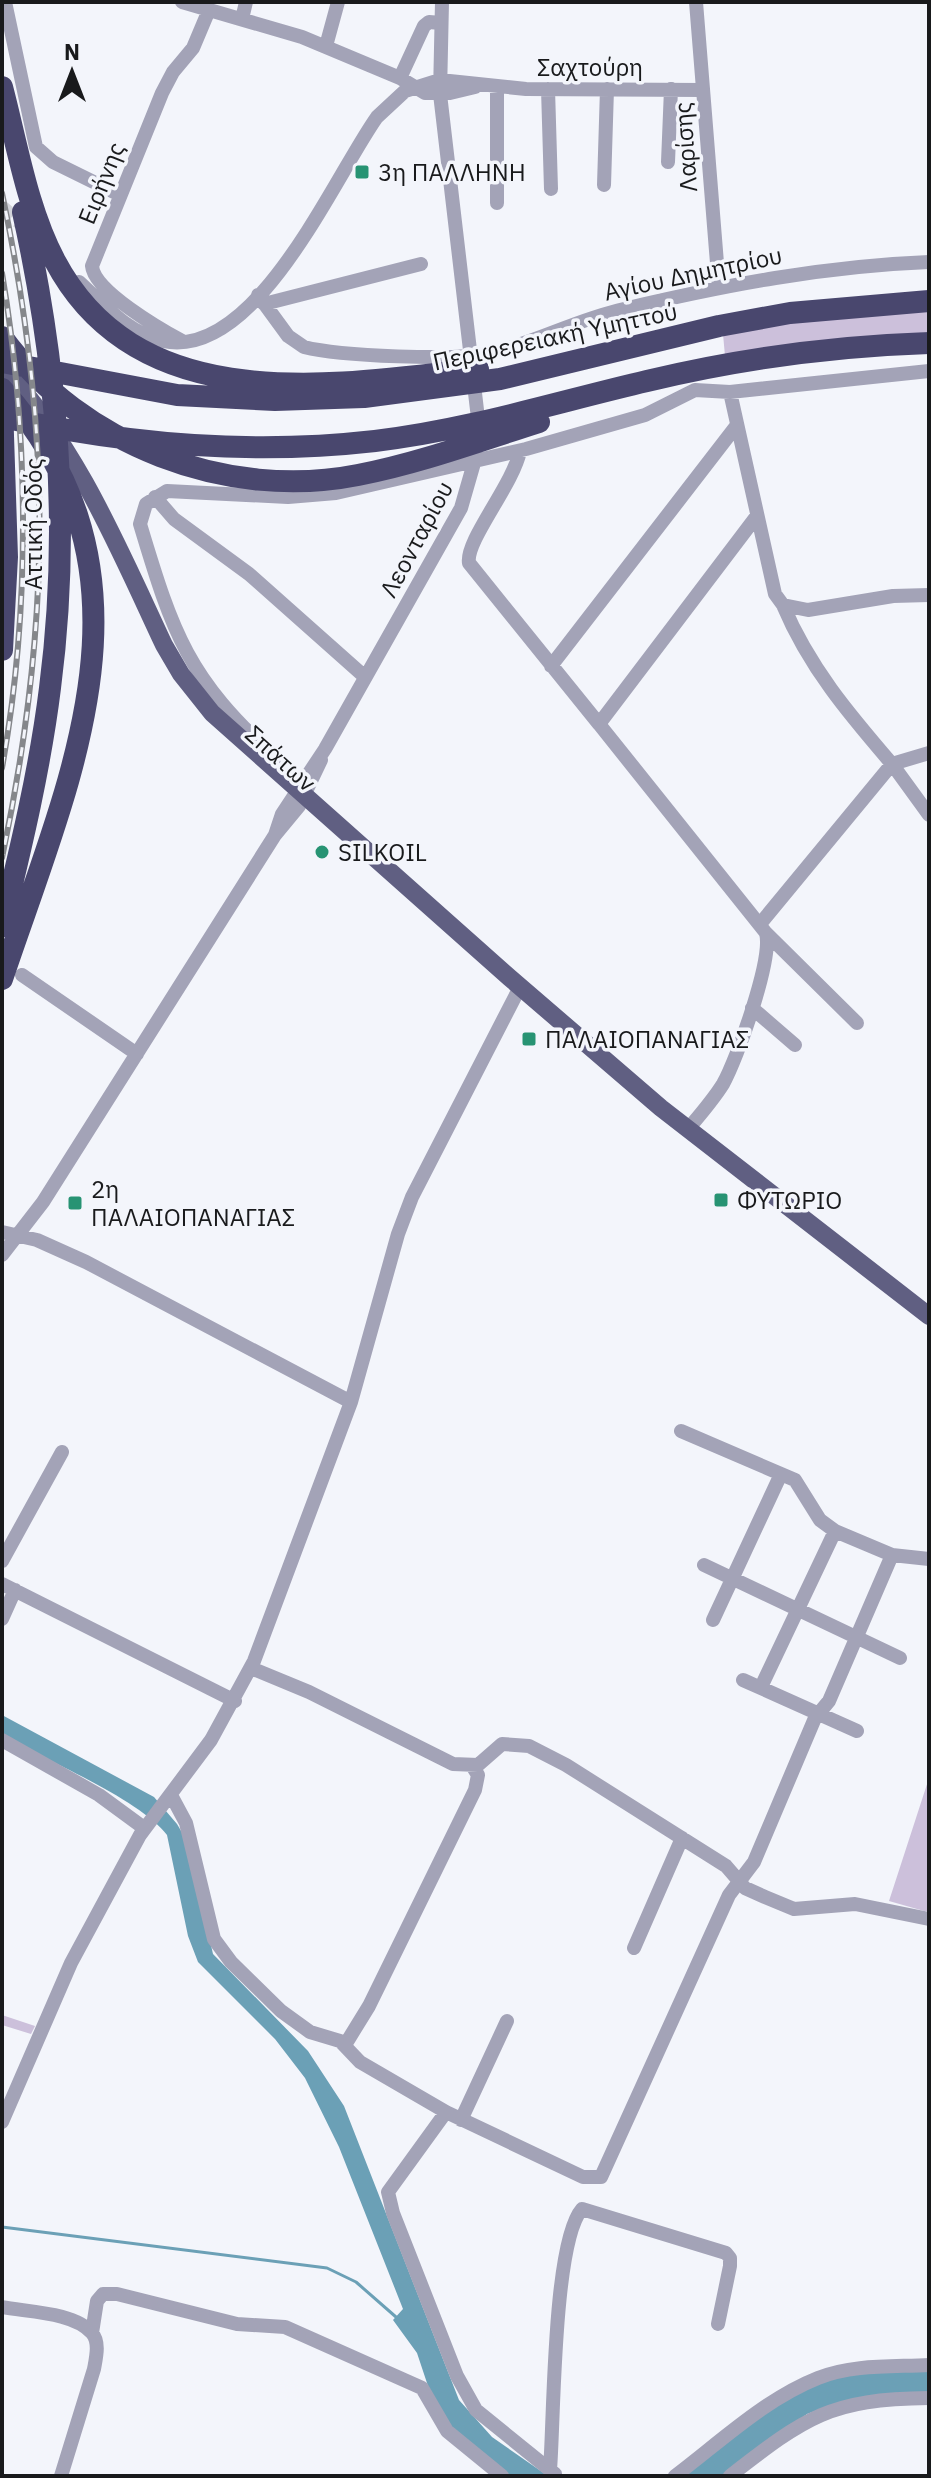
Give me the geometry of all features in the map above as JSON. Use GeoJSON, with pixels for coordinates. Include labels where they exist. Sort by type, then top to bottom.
{"type":"FeatureCollection","features":[{"type":"Feature","properties":{"kind":"highway"},"geometry":{"type":"LineString","coordinates":[[2,87],[40,226],[63,275],[79,297],[111,330],[170,365],[235,381],[334,381],[456,371],[649,343]]}},
{"type":"Feature","properties":{"kind":"highway","name":"Αττική Οδός"},"geometry":{"type":"LineString","coordinates":[[2,121],[46,327],[59,453],[61,554],[50,689],[29,815],[2,926]]}},
{"type":"Feature","properties":{"kind":"highway","name":"Περιφερειακή Υμηττού"},"geometry":{"type":"LineString","coordinates":[[2,364],[153,392],[304,400],[364,397],[477,383],[790,313],[929,301]]}},
{"type":"Feature","properties":{"kind":"highway"},"geometry":{"type":"LineString","coordinates":[[2,337],[44,384],[109,432],[178,463],[270,481],[357,476],[419,461],[717,368]]}},
{"type":"Feature","properties":{"kind":"highway"},"geometry":{"type":"LineString","coordinates":[[2,417],[91,434],[174,443],[326,445],[463,426],[649,381],[717,368],[817,352],[929,343]]}},
{"type":"Feature","properties":{"kind":"highway"},"geometry":{"type":"LineString","coordinates":[[2,389],[39,439],[69,497],[86,556],[94,632],[91,686],[81,738],[12,977]]}},
{"type":"Feature","properties":{"kind":"highway","name":"Αττική Οδός"},"geometry":{"type":"LineString","coordinates":[[2,405],[7,557],[2,650]]}},
{"type":"Feature","properties":{"kind":"main road","name":"Σπάτων"},"geometry":{"type":"LineString","coordinates":[[2,364],[61,439],[181,674],[212,713],[298,798],[688,1129],[929,1316]]}},
{"type":"Feature","properties":{"kind":"street"},"geometry":{"type":"LineString","coordinates":[[5,2],[32,136],[42,156],[120,195]]}},
{"type":"Feature","properties":{"kind":"street"},"geometry":{"type":"LineString","coordinates":[[182,2],[326,46],[416,86],[440,87]]}},
{"type":"Feature","properties":{"kind":"street"},"geometry":{"type":"LineString","coordinates":[[242,19],[246,2]]}},
{"type":"Feature","properties":{"kind":"street"},"geometry":{"type":"LineString","coordinates":[[326,46],[338,2]]}},
{"type":"Feature","properties":{"kind":"street","name":"Λεονταρίου"},"geometry":{"type":"LineString","coordinates":[[7,1242],[43,1202],[298,798],[443,541],[470,484],[479,429],[448,180],[440,87],[442,2]]}},
{"type":"Feature","properties":{"kind":"street","name":"Λαρίσης"},"geometry":{"type":"LineString","coordinates":[[696,2],[719,288]]}},
{"type":"Feature","properties":{"kind":"street","name":"Ειρήνης"},"geometry":{"type":"LineString","coordinates":[[184,342],[144,318],[94,276],[93,263],[112,224],[120,195],[168,80],[193,48],[209,10]]}},
{"type":"Feature","properties":{"kind":"street"},"geometry":{"type":"LineString","coordinates":[[400,78],[424,26],[429,22],[441,23]]}},
{"type":"Feature","properties":{"kind":"street"},"geometry":{"type":"LineString","coordinates":[[78,280],[132,328],[161,341],[184,342],[219,330],[261,300],[377,117],[393,100],[416,86]]}},
{"type":"Feature","properties":{"kind":"street","name":"Σαχτούρη"},"geometry":{"type":"LineString","coordinates":[[440,87],[702,90]]}},
{"type":"Feature","properties":{"kind":"street"},"geometry":{"type":"LineString","coordinates":[[497,87],[497,203]]}},
{"type":"Feature","properties":{"kind":"street"},"geometry":{"type":"LineString","coordinates":[[548,89],[551,189]]}},
{"type":"Feature","properties":{"kind":"street"},"geometry":{"type":"LineString","coordinates":[[604,185],[607,89]]}},
{"type":"Feature","properties":{"kind":"street"},"geometry":{"type":"LineString","coordinates":[[668,162],[671,89]]}},
{"type":"Feature","properties":{"kind":"street","name":"Αγίου Δημητρίου"},"geometry":{"type":"LineString","coordinates":[[261,300],[288,336],[304,347],[470,357],[500,351],[612,312],[719,288],[821,269],[929,262]]}},
{"type":"Feature","properties":{"kind":"street"},"geometry":{"type":"LineString","coordinates":[[261,300],[421,264]]}},
{"type":"Feature","properties":{"kind":"street"},"geometry":{"type":"LineString","coordinates":[[298,798],[285,766],[210,693],[184,651],[162,597],[140,524],[142,511],[155,497],[182,490],[261,496],[336,493],[520,451],[645,415],[695,390],[730,392],[929,371]]}},
{"type":"Feature","properties":{"kind":"street"},"geometry":{"type":"LineString","coordinates":[[730,392],[775,594],[833,696],[892,764],[929,815]]}},
{"type":"Feature","properties":{"kind":"street"},"geometry":{"type":"LineString","coordinates":[[551,666],[737,425]]}},
{"type":"Feature","properties":{"kind":"street"},"geometry":{"type":"LineString","coordinates":[[520,451],[517,464],[494,511],[472,541],[468,558],[551,666],[763,928],[857,1023]]}},
{"type":"Feature","properties":{"kind":"street"},"geometry":{"type":"LineString","coordinates":[[155,497],[174,519],[249,574],[365,677]]}},
{"type":"Feature","properties":{"kind":"street"},"geometry":{"type":"LineString","coordinates":[[599,724],[756,517]]}},
{"type":"Feature","properties":{"kind":"street"},"geometry":{"type":"LineString","coordinates":[[783,605],[808,610],[884,597],[929,595]]}},
{"type":"Feature","properties":{"kind":"street"},"geometry":{"type":"LineString","coordinates":[[763,928],[892,764],[929,753]]}},
{"type":"Feature","properties":{"kind":"street"},"geometry":{"type":"LineString","coordinates":[[688,1129],[724,1082],[752,1008],[768,947],[763,928]]}},
{"type":"Feature","properties":{"kind":"street"},"geometry":{"type":"LineString","coordinates":[[12,977],[137,1054]]}},
{"type":"Feature","properties":{"kind":"street"},"geometry":{"type":"LineString","coordinates":[[2,2122],[71,1963],[146,1824],[168,1798],[235,1701],[251,1668],[351,1402],[398,1234],[412,1197],[515,983]]}},
{"type":"Feature","properties":{"kind":"street"},"geometry":{"type":"LineString","coordinates":[[752,1008],[795,1045]]}},
{"type":"Feature","properties":{"kind":"street"},"geometry":{"type":"LineString","coordinates":[[7,1242],[54,1250],[86,1262],[351,1402]]}},
{"type":"Feature","properties":{"kind":"street"},"geometry":{"type":"LineString","coordinates":[[681,1431],[795,1480],[820,1520],[835,1531],[892,1555],[929,1559]]}},
{"type":"Feature","properties":{"kind":"street"},"geometry":{"type":"LineString","coordinates":[[2,1561],[62,1452]]}},
{"type":"Feature","properties":{"kind":"street"},"geometry":{"type":"LineString","coordinates":[[713,1620],[781,1474]]}},
{"type":"Feature","properties":{"kind":"street"},"geometry":{"type":"LineString","coordinates":[[761,1687],[835,1531]]}},
{"type":"Feature","properties":{"kind":"street"},"geometry":{"type":"LineString","coordinates":[[168,1798],[186,1823],[210,1928],[220,1949],[297,2024],[345,2045],[360,2062],[461,2120],[583,2177],[601,2177],[740,1879],[754,1862],[820,1714],[859,1636],[892,1555]]}},
{"type":"Feature","properties":{"kind":"street"},"geometry":{"type":"LineString","coordinates":[[704,1565],[900,1658]]}},
{"type":"Feature","properties":{"kind":"street"},"geometry":{"type":"LineString","coordinates":[[2,1619],[8,1587],[235,1701]]}},
{"type":"Feature","properties":{"kind":"street"},"geometry":{"type":"LineString","coordinates":[[251,1668],[309,1692],[453,1764],[473,1767],[502,1744],[529,1746],[682,1838],[740,1879],[749,1891],[794,1909],[855,1904],[929,1919]]}},
{"type":"Feature","properties":{"kind":"street"},"geometry":{"type":"LineString","coordinates":[[743,1680],[857,1731]]}},
{"type":"Feature","properties":{"kind":"street"},"geometry":{"type":"LineString","coordinates":[[2,1740],[146,1824]]}},
{"type":"Feature","properties":{"kind":"street"},"geometry":{"type":"LineString","coordinates":[[345,2045],[369,2006],[475,1790],[478,1775],[473,1767]]}},
{"type":"Feature","properties":{"kind":"street"},"geometry":{"type":"LineString","coordinates":[[634,1948],[682,1838]]}},
{"type":"Feature","properties":{"kind":"street"},"geometry":{"type":"LineString","coordinates":[[461,2120],[507,2021]]}},
{"type":"Feature","properties":{"kind":"street"},"geometry":{"type":"LineString","coordinates":[[446,2112],[388,2192],[393,2213],[457,2376],[476,2410],[554,2473]]}},
{"type":"Feature","properties":{"kind":"street"},"geometry":{"type":"LineString","coordinates":[[554,2473],[554,2350],[568,2251],[582,2209],[726,2253],[730,2266],[718,2324]]}},
{"type":"Feature","properties":{"kind":"street"},"geometry":{"type":"LineString","coordinates":[[61,2476],[94,2369],[97,2352],[92,2333],[97,2301],[103,2294],[117,2294],[237,2324],[285,2327],[422,2388],[447,2431],[502,2476]]}},
{"type":"Feature","properties":{"kind":"street"},"geometry":{"type":"LineString","coordinates":[[2,2307],[75,2322],[92,2333]]}},
{"type":"Feature","properties":{"kind":"street"},"geometry":{"type":"LineString","coordinates":[[675,2476],[784,2395],[818,2378],[863,2367],[929,2365]]}},
{"type":"Feature","properties":{"kind":"street"},"geometry":{"type":"LineString","coordinates":[[730,2476],[791,2430],[835,2407],[869,2400],[929,2398]]}},
{"type":"Feature","properties":{"kind":"shaded area"},"geometry":{"type":"Polygon","coordinates":[[[929,309],[929,332],[725,356],[723,334],[770,325],[929,309]]]}},
{"type":"Feature","properties":{"kind":"shaded area"},"geometry":{"type":"Polygon","coordinates":[[[929,1778],[929,1911],[924,1911],[889,1901],[929,1778]]]}},
{"type":"Feature","properties":{"kind":"shaded area"},"geometry":{"type":"Polygon","coordinates":[[[2,2015],[35,2026],[31,2034],[2,2025],[2,2015]]]}},
{"type":"Feature","properties":{"kind":"water"},"geometry":{"type":"Polygon","coordinates":[[[2,1715],[154,1797],[177,1824],[187,1841],[213,1954],[308,2051],[344,2106],[459,2400],[492,2437],[548,2476],[508,2476],[452,2430],[431,2395],[417,2353],[393,2320],[403,2309],[339,2147],[305,2078],[275,2039],[198,1962],[188,1936],[167,1835],[114,1794],[2,1736],[2,1715]]]}},
{"type":"Feature","properties":{"kind":"water"},"geometry":{"type":"Polygon","coordinates":[[[929,2371],[929,2393],[829,2406],[807,2414],[724,2476],[682,2476],[765,2412],[819,2382],[859,2374],[929,2371]]]}},
{"type":"Feature","properties":{"kind":"waterway"},"geometry":{"type":"LineString","coordinates":[[2,2227],[327,2268],[356,2282],[396,2317]]}},
{"type":"Feature","properties":{"kind":"tunnel"},"geometry":{"type":"LineString","coordinates":[[2,207],[27,229]]}},
{"type":"Feature","properties":{"kind":"railway"},"geometry":{"type":"LineString","coordinates":[[2,193],[30,364],[40,526],[30,687],[2,858]]}},
{"type":"Feature","properties":{"kind":"railway"},"geometry":{"type":"LineString","coordinates":[[2,273],[17,396],[23,520],[18,645],[2,768]]}},
{"type":"Feature","properties":{"kind":"place","name":"3η ΠΑΛΛΗΝΗ"},"geometry":{"type":"Point","coordinates":[362,172]}},
{"type":"Feature","properties":{"kind":"place","name":"SILKOIL"},"geometry":{"type":"Point","coordinates":[322,852]}},
{"type":"Feature","properties":{"kind":"place","name":"ΠΑΛΑΙΟΠΑΝΑΓΙΑΣ"},"geometry":{"type":"Point","coordinates":[529,1039]}},
{"type":"Feature","properties":{"kind":"place","name":"ΦΥΤΩΡΙΟ"},"geometry":{"type":"Point","coordinates":[721,1200]}},
{"type":"Feature","properties":{"kind":"place","name":"2η ΠΑΛΑΙΟΠΑΝΑΓΙΑΣ"},"geometry":{"type":"Point","coordinates":[75,1203]}}]}
